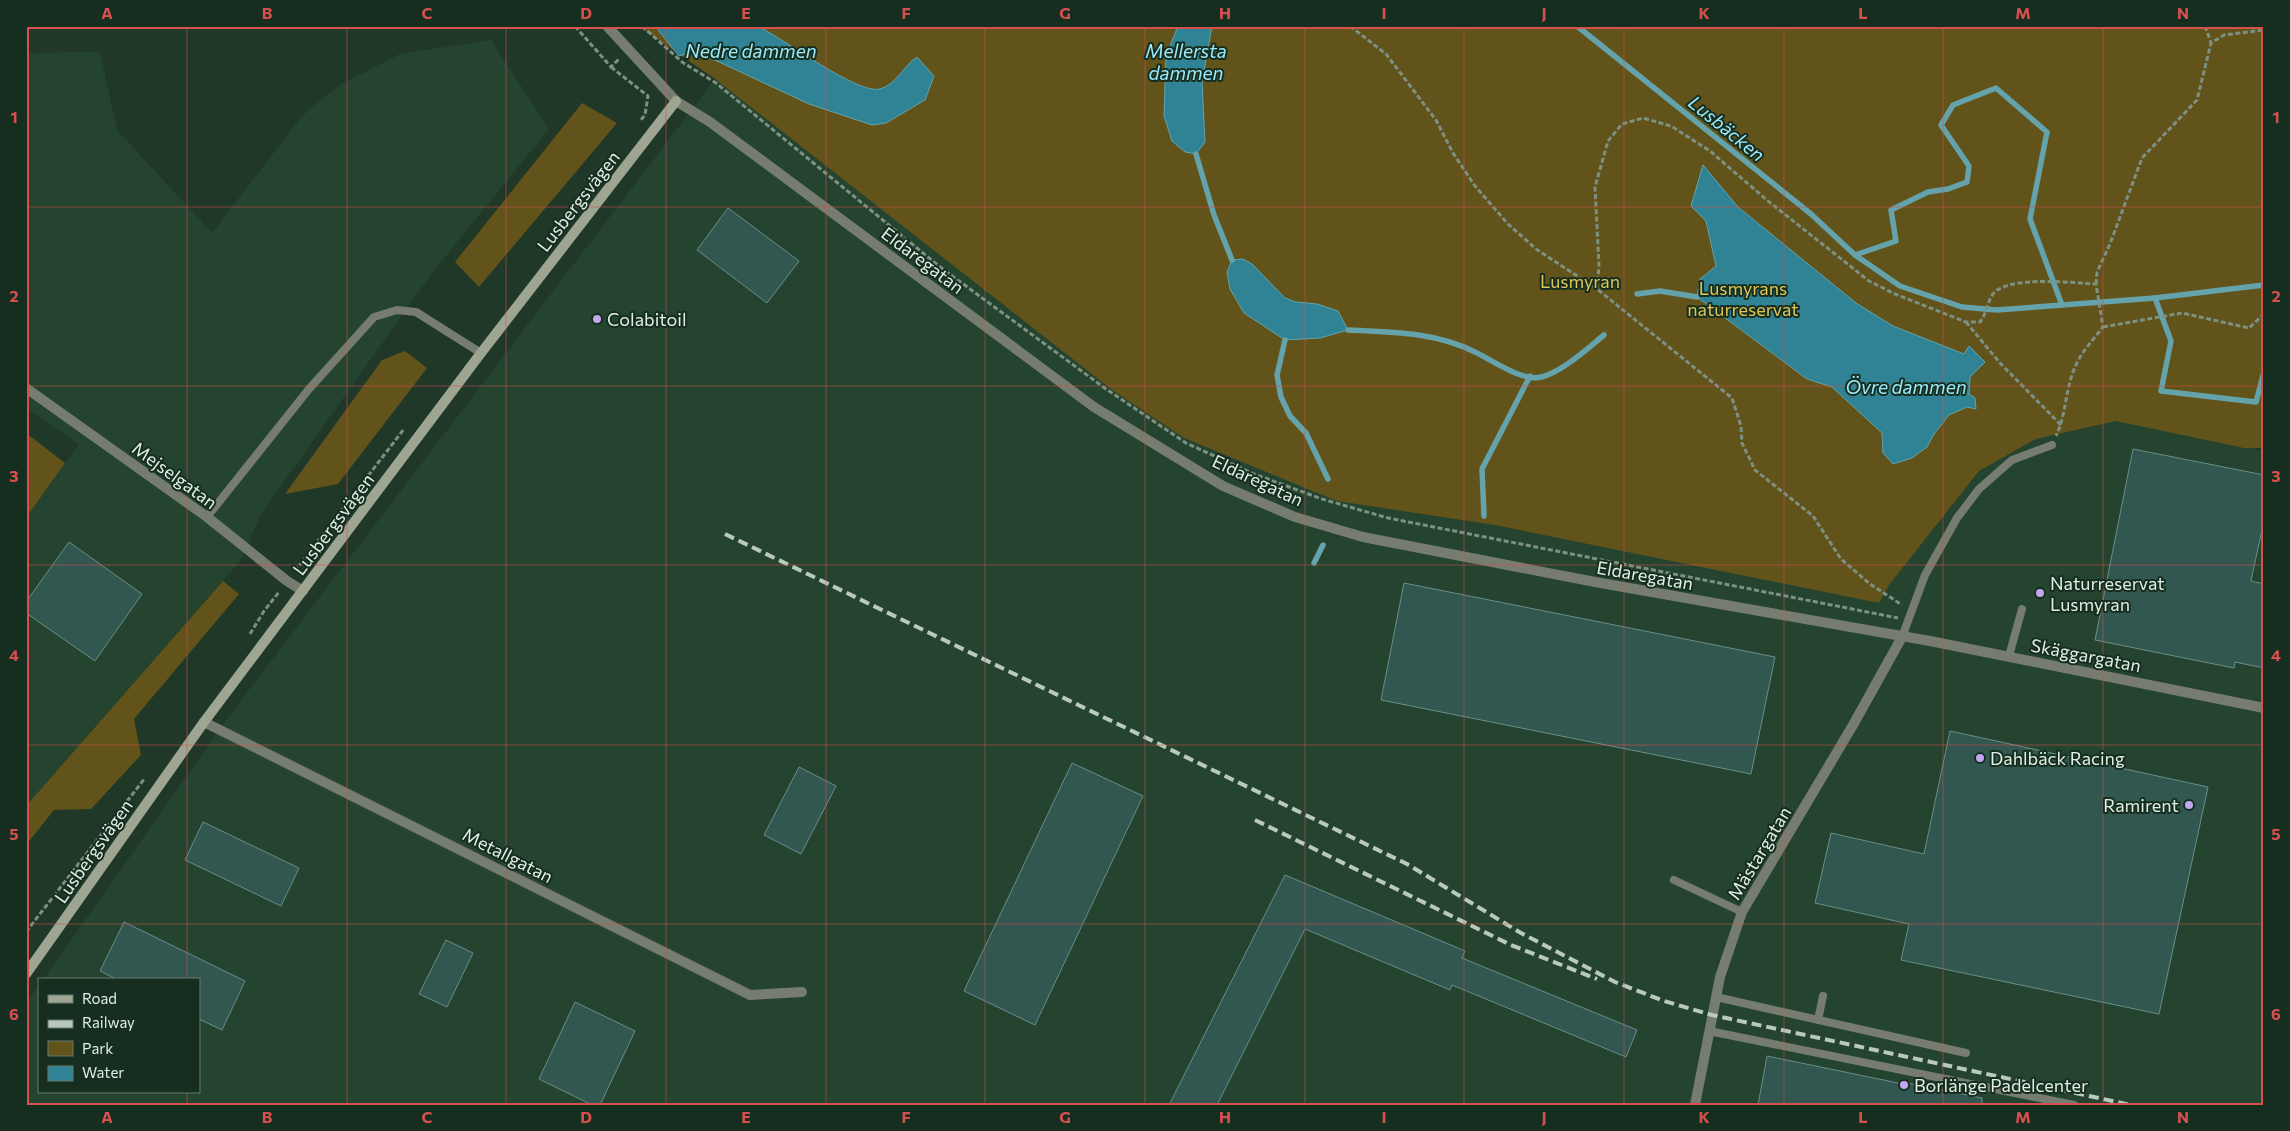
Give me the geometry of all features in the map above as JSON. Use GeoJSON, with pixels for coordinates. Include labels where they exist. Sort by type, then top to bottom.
{"type":"FeatureCollection","features":[{"type":"Feature","properties":{"kind":"street","name":"Eldaregatan"},"geometry":{"type":"LineString","coordinates":[[607,26],[676,101],[710,122],[1094,407],[1223,486],[1295,517],[1363,537],[1595,582],[1902,637]]}},
{"type":"Feature","properties":{"kind":"street","name":"Lusbergsvägen"},"geometry":{"type":"LineString","coordinates":[[26,974],[204,722],[481,353],[676,101]]}},
{"type":"Feature","properties":{"kind":"street","name":"Mejselgatan"},"geometry":{"type":"LineString","coordinates":[[26,388],[206,517],[287,581],[303,591]]}},
{"type":"Feature","properties":{"kind":"street","name":"Skäggargatan"},"geometry":{"type":"LineString","coordinates":[[1902,637],[2009,656],[2264,708]]}},
{"type":"Feature","properties":{"kind":"street","name":"Mästargatan"},"geometry":{"type":"LineString","coordinates":[[1696,1105],[1720,977],[1742,912],[1853,725],[1902,637]]}},
{"type":"Feature","properties":{"kind":"street","name":"Metallgatan"},"geometry":{"type":"LineString","coordinates":[[204,722],[750,995],[802,992]]}},
{"type":"Feature","properties":{"kind":"lane"},"geometry":{"type":"LineString","coordinates":[[206,517],[309,389],[374,317],[397,310],[416,312],[481,353]]}},
{"type":"Feature","properties":{"kind":"lane"},"geometry":{"type":"LineString","coordinates":[[1902,637],[1924,575],[1957,518],[1979,489],[2012,460],[2052,445]]}},
{"type":"Feature","properties":{"kind":"lane"},"geometry":{"type":"LineString","coordinates":[[2009,656],[2022,609]]}},
{"type":"Feature","properties":{"kind":"lane"},"geometry":{"type":"LineString","coordinates":[[1674,880],[1742,912]]}},
{"type":"Feature","properties":{"kind":"lane"},"geometry":{"type":"LineString","coordinates":[[1818,1020],[1823,996]]}},
{"type":"Feature","properties":{"kind":"lane"},"geometry":{"type":"LineString","coordinates":[[1716,997],[1966,1053]]}},
{"type":"Feature","properties":{"kind":"lane"},"geometry":{"type":"LineString","coordinates":[[1709,1031],[2074,1105]]}},
{"type":"Feature","properties":{"kind":"path"},"geometry":{"type":"LineString","coordinates":[[642,26],[682,62],[716,83],[940,267],[1106,389],[1186,443],[1254,474],[1322,500],[1388,518],[1908,620]]}},
{"type":"Feature","properties":{"kind":"path"},"geometry":{"type":"LineString","coordinates":[[1350,26],[1386,54],[1436,120],[1453,153],[1475,186],[1508,224],[1536,249],[1597,290],[1732,398],[1741,426],[1742,443],[1755,470],[1813,516],[1841,559],[1870,584],[1910,611]]}},
{"type":"Feature","properties":{"kind":"path"},"geometry":{"type":"LineString","coordinates":[[2103,327],[2096,284],[2097,272],[2110,244],[2142,158],[2197,100],[2211,43],[2205,26]]}},
{"type":"Feature","properties":{"kind":"path"},"geometry":{"type":"LineString","coordinates":[[2211,43],[2224,35],[2264,30]]}},
{"type":"Feature","properties":{"kind":"path"},"geometry":{"type":"LineString","coordinates":[[1597,290],[1599,266],[1595,187],[1608,141],[1622,124],[1643,118],[1671,126],[1710,151],[1768,201],[1869,281],[1895,294],[1966,322],[1980,322],[1986,314],[1993,294],[2002,288],[2042,280],[2096,284]]}},
{"type":"Feature","properties":{"kind":"path"},"geometry":{"type":"LineString","coordinates":[[1966,322],[2000,363],[2061,425],[2066,398],[2076,365],[2103,327],[2182,313],[2249,328],[2264,314]]}},
{"type":"Feature","properties":{"kind":"shaded area"},"geometry":{"type":"Polygon","coordinates":[[[491,40],[549,129],[432,273],[261,514],[240,561],[26,806],[26,518],[79,444],[26,408],[26,53],[100,52],[117,130],[212,233],[302,116],[338,86],[400,54],[491,40]]]}},
{"type":"Feature","properties":{"kind":"shaded area"},"geometry":{"type":"Polygon","coordinates":[[[715,79],[1112,390],[1184,438],[1889,585],[1979,471],[2036,439],[2148,413],[2264,452],[2264,1105],[26,1105],[26,1003],[38,987],[38,1094],[200,1094],[200,978],[44,978],[229,716],[715,79]]]}},
{"type":"Feature","properties":{"kind":"green space","name":"Lusmyran"},"geometry":{"type":"Polygon","coordinates":[[[638,26],[2264,26],[2264,448],[2244,448],[2116,421],[2036,439],[1979,471],[1889,585],[1879,603],[1495,525],[1337,501],[1184,438],[1112,390],[715,79],[638,26]]]}},
{"type":"Feature","properties":{"kind":"green space"},"geometry":{"type":"Polygon","coordinates":[[[582,103],[617,123],[479,287],[455,262],[582,103]]]}},
{"type":"Feature","properties":{"kind":"green space"},"geometry":{"type":"Polygon","coordinates":[[[405,351],[427,368],[338,484],[285,494],[382,360],[405,351]]]}},
{"type":"Feature","properties":{"kind":"green space"},"geometry":{"type":"Polygon","coordinates":[[[26,433],[65,463],[26,518],[26,433]]]}},
{"type":"Feature","properties":{"kind":"green space"},"geometry":{"type":"Polygon","coordinates":[[[223,581],[239,594],[134,719],[141,755],[91,809],[54,810],[26,845],[26,806],[223,581]]]}},
{"type":"Feature","properties":{"kind":"water","name":"Nedre dammen"},"geometry":{"type":"Polygon","coordinates":[[[727,25],[759,27],[838,75],[869,89],[886,87],[917,57],[934,76],[925,100],[886,123],[872,125],[809,104],[717,61],[693,52],[679,56],[658,30],[660,26],[727,25]]]}},
{"type":"Feature","properties":{"kind":"water","name":"Mellersta dammen"},"geometry":{"type":"Polygon","coordinates":[[[1178,26],[1212,26],[1202,82],[1205,142],[1196,154],[1185,152],[1172,141],[1164,116],[1166,56],[1178,26]]]}},
{"type":"Feature","properties":{"kind":"water","name":"Övre dammen"},"geometry":{"type":"Polygon","coordinates":[[[1703,165],[1738,207],[1856,303],[1893,326],[1964,354],[1969,346],[1985,362],[1970,377],[1969,394],[1975,398],[1976,409],[1967,407],[1949,415],[1934,434],[1927,447],[1912,458],[1893,464],[1883,453],[1882,433],[1832,387],[1807,379],[1697,297],[1700,279],[1716,266],[1706,221],[1691,206],[1703,165]]]}},
{"type":"Feature","properties":{"kind":"water"},"geometry":{"type":"Polygon","coordinates":[[[1243,259],[1252,264],[1285,298],[1296,302],[1317,304],[1338,311],[1348,330],[1320,338],[1285,340],[1244,313],[1230,289],[1227,272],[1232,260],[1243,259]]]}},
{"type":"Feature","properties":{"kind":"building"},"geometry":{"type":"Polygon","coordinates":[[[728,208],[799,261],[767,303],[697,250],[728,208]]]}},
{"type":"Feature","properties":{"kind":"building"},"geometry":{"type":"Polygon","coordinates":[[[2133,449],[2264,475],[2264,520],[2251,581],[2264,584],[2264,668],[2235,662],[2234,668],[2095,640],[2133,449]]]}},
{"type":"Feature","properties":{"kind":"building"},"geometry":{"type":"Polygon","coordinates":[[[69,542],[142,594],[95,661],[26,613],[26,602],[69,542]]]}},
{"type":"Feature","properties":{"kind":"building"},"geometry":{"type":"Polygon","coordinates":[[[1404,583],[1775,657],[1751,774],[1381,700],[1404,583]]]}},
{"type":"Feature","properties":{"kind":"building"},"geometry":{"type":"Polygon","coordinates":[[[1950,731],[2208,787],[2159,1014],[1901,960],[1909,924],[1815,903],[1831,833],[1924,854],[1950,731]]]}},
{"type":"Feature","properties":{"kind":"building"},"geometry":{"type":"Polygon","coordinates":[[[1072,763],[1143,796],[1035,1025],[964,991],[1072,763]]]}},
{"type":"Feature","properties":{"kind":"building"},"geometry":{"type":"Polygon","coordinates":[[[799,767],[836,786],[801,854],[764,835],[799,767]]]}},
{"type":"Feature","properties":{"kind":"building"},"geometry":{"type":"Polygon","coordinates":[[[203,822],[299,868],[281,906],[185,860],[203,822]]]}},
{"type":"Feature","properties":{"kind":"building"},"geometry":{"type":"Polygon","coordinates":[[[1285,875],[1465,951],[1462,958],[1637,1030],[1626,1057],[1452,985],[1450,990],[1305,929],[1217,1105],[1169,1105],[1285,875]]]}},
{"type":"Feature","properties":{"kind":"building"},"geometry":{"type":"Polygon","coordinates":[[[124,922],[245,981],[222,1030],[200,1019],[200,978],[114,978],[100,971],[124,922]]]}},
{"type":"Feature","properties":{"kind":"building"},"geometry":{"type":"Polygon","coordinates":[[[446,940],[473,953],[447,1007],[419,994],[446,940]]]}},
{"type":"Feature","properties":{"kind":"building"},"geometry":{"type":"Polygon","coordinates":[[[575,1002],[635,1031],[600,1105],[592,1105],[539,1079],[575,1002]]]}},
{"type":"Feature","properties":{"kind":"building"},"geometry":{"type":"Polygon","coordinates":[[[1767,1056],[1982,1098],[1982,1105],[1758,1105],[1767,1056]]]}},
{"type":"Feature","properties":{"kind":"waterway","name":"Lusbäcken"},"geometry":{"type":"LineString","coordinates":[[1577,26],[1811,214],[1855,255],[1896,241],[1891,210],[1928,192],[1948,189],[1967,182],[1969,166],[1941,125],[1953,105],[1996,88],[2047,132],[2030,219],[2062,305],[2155,298],[2171,341],[2161,391],[2256,402],[2264,372]]}},
{"type":"Feature","properties":{"kind":"waterway"},"geometry":{"type":"LineString","coordinates":[[1196,154],[1214,215],[1232,260]]}},
{"type":"Feature","properties":{"kind":"waterway","name":"Lusbäcken"},"geometry":{"type":"LineString","coordinates":[[1855,255],[1900,286],[1962,307],[1997,310],[2062,305]]}},
{"type":"Feature","properties":{"kind":"waterway","name":"Lusbäcken"},"geometry":{"type":"LineString","coordinates":[[2155,298],[2264,285]]}},
{"type":"Feature","properties":{"kind":"waterway"},"geometry":{"type":"LineString","coordinates":[[1637,294],[1660,291],[1697,297]]}},
{"type":"Feature","properties":{"kind":"waterway"},"geometry":{"type":"LineString","coordinates":[[1348,330],[1413,334],[1444,340],[1460,345],[1516,373],[1533,378],[1541,377],[1557,370],[1604,335]]}},
{"type":"Feature","properties":{"kind":"waterway"},"geometry":{"type":"LineString","coordinates":[[1285,340],[1277,375],[1281,397],[1290,416],[1306,433],[1328,479]]}},
{"type":"Feature","properties":{"kind":"waterway"},"geometry":{"type":"LineString","coordinates":[[1484,516],[1482,469],[1530,376]]}},
{"type":"Feature","properties":{"kind":"waterway"},"geometry":{"type":"LineString","coordinates":[[1314,563],[1323,545]]}},
{"type":"Feature","properties":{"kind":"railway"},"geometry":{"type":"LineString","coordinates":[[725,534],[1407,864],[1521,933],[1615,982],[1664,1001],[1712,1015],[2131,1105]]}},
{"type":"Feature","properties":{"kind":"railway"},"geometry":{"type":"LineString","coordinates":[[1255,820],[1511,945],[1597,979]]}},
{"type":"Feature","properties":{"kind":"place","name":"Colabitoil"},"geometry":{"type":"Point","coordinates":[597,319]}},
{"type":"Feature","properties":{"kind":"place","name":"Naturreservat Lusmyran"},"geometry":{"type":"Point","coordinates":[2040,593]}},
{"type":"Feature","properties":{"kind":"place","name":"Dahlbäck Racing"},"geometry":{"type":"Point","coordinates":[1980,758]}},
{"type":"Feature","properties":{"kind":"place","name":"Ramirent"},"geometry":{"type":"Point","coordinates":[2189,805]}},
{"type":"Feature","properties":{"kind":"place","name":"Borlänge Padelcenter"},"geometry":{"type":"Point","coordinates":[1904,1085]}},
{"type":"Feature","properties":{"kind":"park label","name":"Lusmyrans naturreservat"},"geometry":{"type":"Point","coordinates":[1743,298]}}]}
